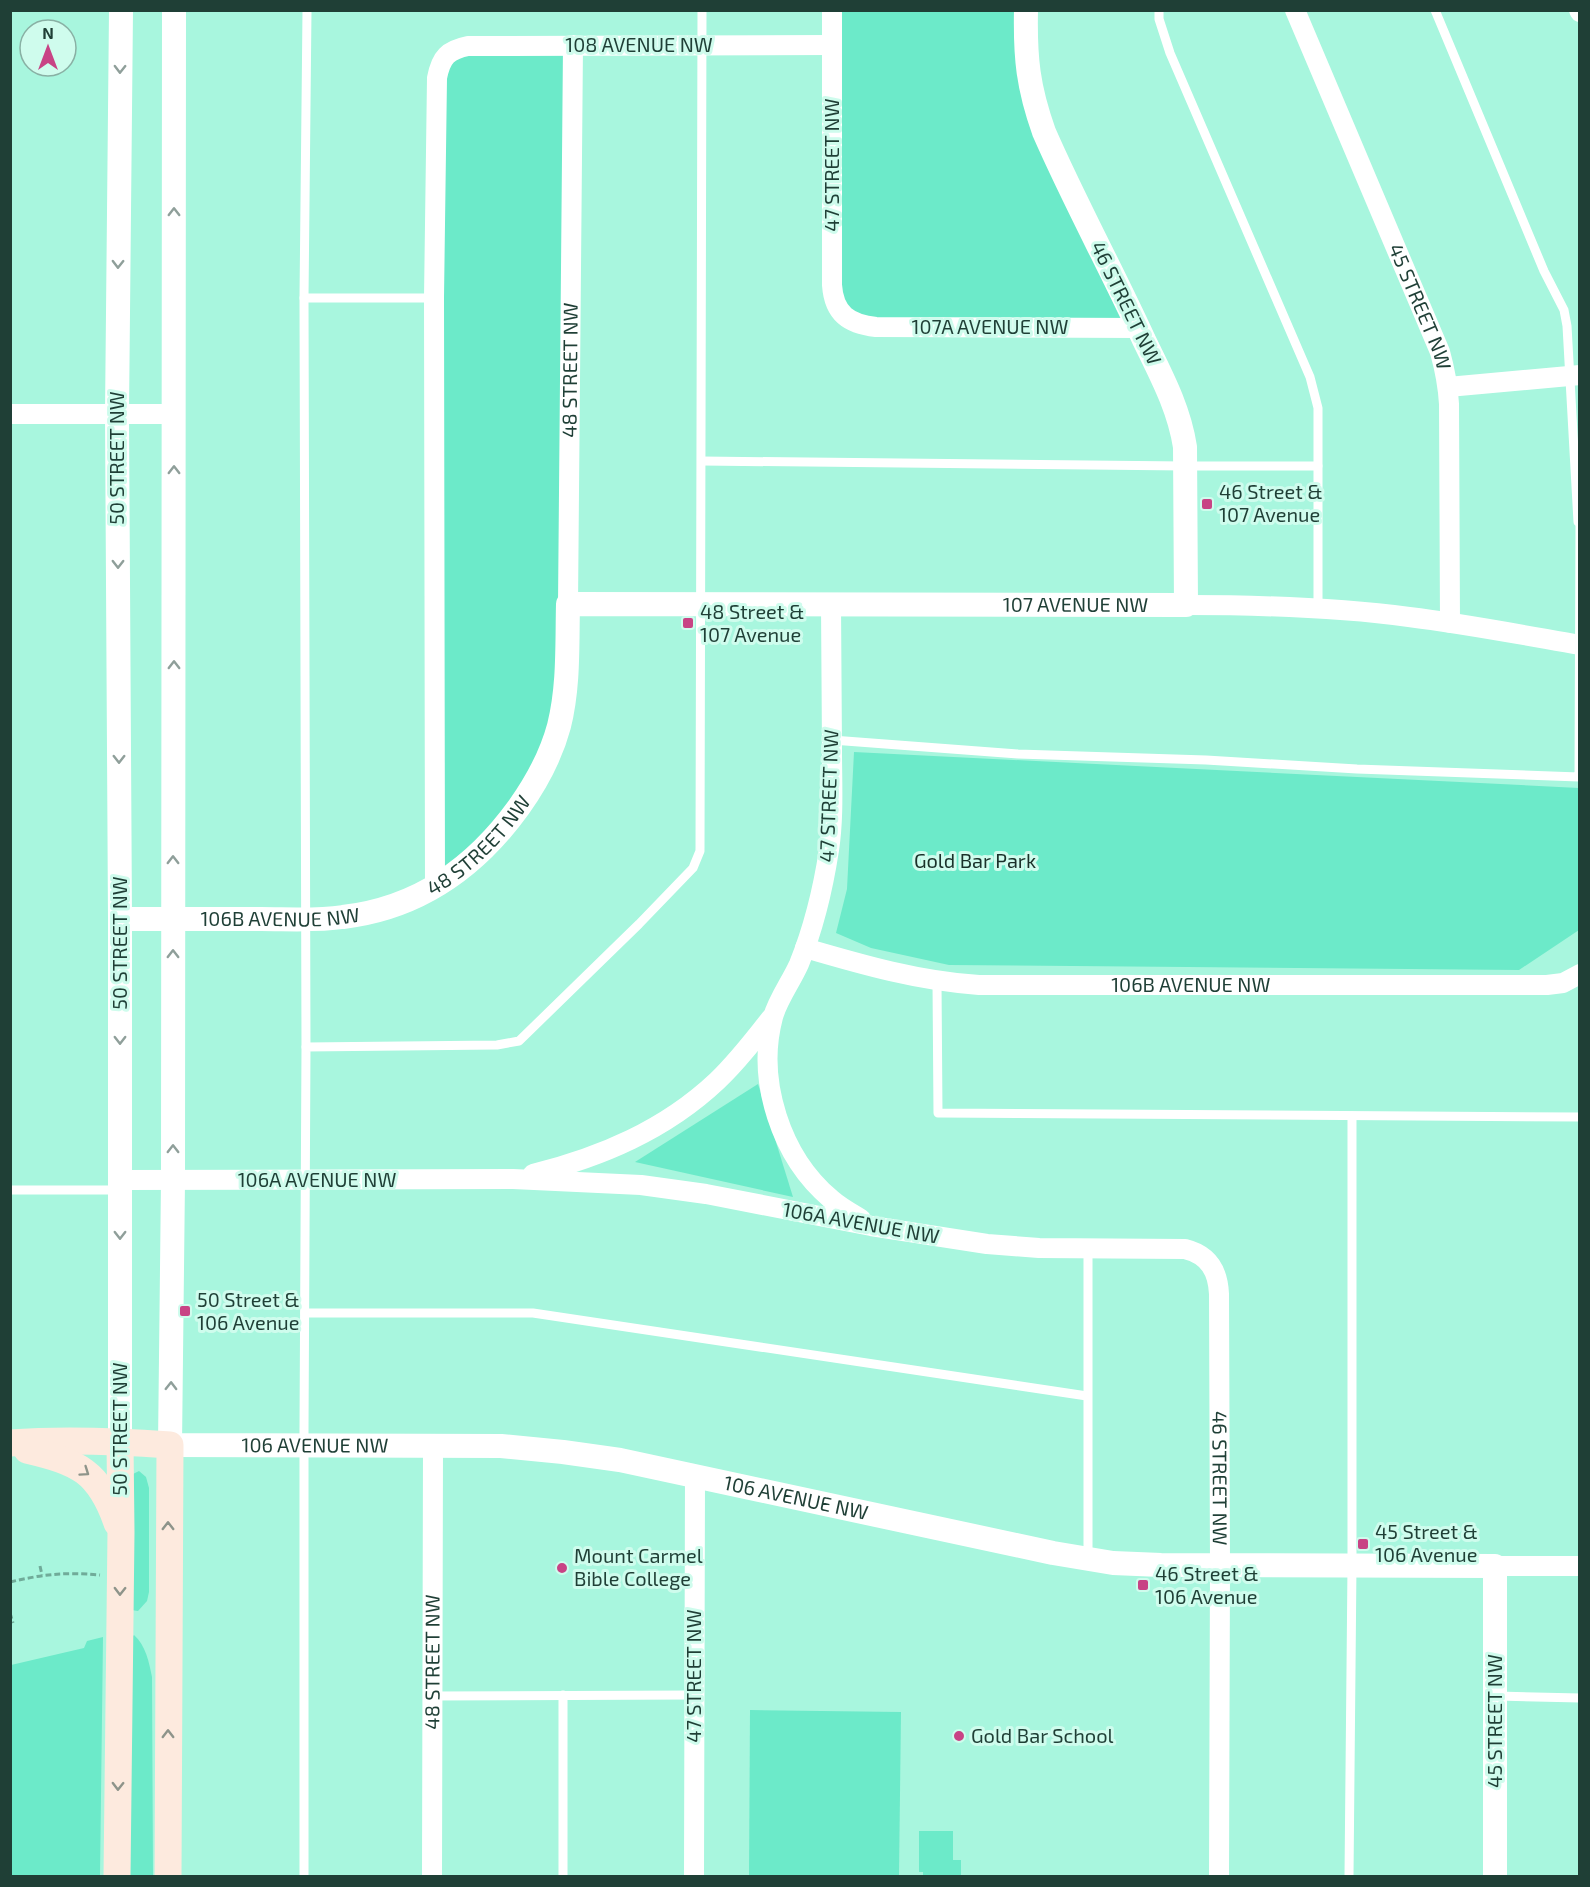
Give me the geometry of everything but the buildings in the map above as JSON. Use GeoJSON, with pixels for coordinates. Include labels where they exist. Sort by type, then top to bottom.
{"type":"FeatureCollection","features":[{"type":"Feature","properties":{"kind":"main road","name":"106 AVENUE NW"},"geometry":{"type":"LineString","coordinates":[[10,1445],[42,1441],[170,1445]]}},
{"type":"Feature","properties":{"kind":"main road","name":"50 STREET NW"},"geometry":{"type":"LineString","coordinates":[[117,1876],[120,1442]]}},
{"type":"Feature","properties":{"kind":"main road"},"geometry":{"type":"LineString","coordinates":[[10,1445],[55,1457],[87,1472],[106,1494],[121,1532]]}},
{"type":"Feature","properties":{"kind":"main road"},"geometry":{"type":"LineString","coordinates":[[168,1876],[170,1445]]}},
{"type":"Feature","properties":{"kind":"street","name":"50 STREET NW"},"geometry":{"type":"LineString","coordinates":[[120,1442],[117,414],[121,10]]}},
{"type":"Feature","properties":{"kind":"street"},"geometry":{"type":"LineString","coordinates":[[170,1445],[173,1180],[174,10]]}},
{"type":"Feature","properties":{"kind":"street","name":"47 STREET NW"},"geometry":{"type":"LineString","coordinates":[[832,10],[833,292],[838,309],[844,316]]}},
{"type":"Feature","properties":{"kind":"street","name":"46 STREET NW"},"geometry":{"type":"LineString","coordinates":[[1026,10],[1028,79],[1033,102],[1044,132],[1178,414],[1185,447],[1185,605]]}},
{"type":"Feature","properties":{"kind":"street","name":"45 STREET NW"},"geometry":{"type":"LineString","coordinates":[[1295,10],[1440,352],[1448,387],[1450,623]]}},
{"type":"Feature","properties":{"kind":"street","name":"48 STREET NW"},"geometry":{"type":"LineString","coordinates":[[435,888],[458,872],[497,837],[528,795],[541,772],[559,726],[563,702],[567,662],[568,604],[573,45]]}},
{"type":"Feature","properties":{"kind":"street","name":"108 AVENUE NW"},"geometry":{"type":"LineString","coordinates":[[449,53],[468,46],[832,45]]}},
{"type":"Feature","properties":{"kind":"street","name":"48 STREET NW"},"geometry":{"type":"LineString","coordinates":[[435,888],[434,298],[437,78],[439,65],[449,53]]}},
{"type":"Feature","properties":{"kind":"street","name":"107A AVENUE NW"},"geometry":{"type":"LineString","coordinates":[[844,316],[862,325],[876,327],[1139,328]]}},
{"type":"Feature","properties":{"kind":"street"},"geometry":{"type":"LineString","coordinates":[[1448,387],[1575,376]]}},
{"type":"Feature","properties":{"kind":"street"},"geometry":{"type":"LineString","coordinates":[[10,414],[174,414]]}},
{"type":"Feature","properties":{"kind":"street","name":"107 AVENUE NW"},"geometry":{"type":"LineString","coordinates":[[568,604],[1260,605],[1408,617],[1579,645]]}},
{"type":"Feature","properties":{"kind":"street","name":"47 STREET NW"},"geometry":{"type":"LineString","coordinates":[[831,604],[832,804],[830,846],[822,891],[805,948],[774,1014],[769,1041],[768,1066],[775,1111],[786,1141],[803,1168],[832,1200],[871,1226]]}},
{"type":"Feature","properties":{"kind":"street","name":"106B AVENUE NW"},"geometry":{"type":"LineString","coordinates":[[120,919],[343,918],[407,901],[435,888]]}},
{"type":"Feature","properties":{"kind":"street","name":"106B AVENUE NW"},"geometry":{"type":"LineString","coordinates":[[805,948],[880,970],[937,982],[1000,986],[1547,985],[1563,983],[1580,974]]}},
{"type":"Feature","properties":{"kind":"street","name":"106A AVENUE NW"},"geometry":{"type":"LineString","coordinates":[[513,1179],[568,1165],[599,1154],[653,1128],[678,1112],[717,1081],[774,1014]]}},
{"type":"Feature","properties":{"kind":"street","name":"106A AVENUE NW"},"geometry":{"type":"LineString","coordinates":[[120,1185],[173,1180],[513,1179],[611,1183],[669,1188],[871,1226],[987,1244],[1039,1248],[1185,1249],[1194,1251],[1208,1260]]}},
{"type":"Feature","properties":{"kind":"street","name":"46 STREET NW"},"geometry":{"type":"LineString","coordinates":[[1208,1260],[1217,1276],[1219,1294],[1219,1876]]}},
{"type":"Feature","properties":{"kind":"street","name":"106 AVENUE NW"},"geometry":{"type":"LineString","coordinates":[[170,1445],[501,1446],[563,1452],[620,1460],[1088,1559],[1152,1565],[1580,1566]]}},
{"type":"Feature","properties":{"kind":"street","name":"48 STREET NW"},"geometry":{"type":"LineString","coordinates":[[432,1876],[433,1446]]}},
{"type":"Feature","properties":{"kind":"street","name":"47 STREET NW"},"geometry":{"type":"LineString","coordinates":[[694,1876],[695,1476]]}},
{"type":"Feature","properties":{"kind":"street","name":"45 STREET NW"},"geometry":{"type":"LineString","coordinates":[[1495,1566],[1495,1876]]}},
{"type":"Feature","properties":{"kind":"lane"},"geometry":{"type":"LineString","coordinates":[[304,1876],[306,919],[304,298],[307,10]]}},
{"type":"Feature","properties":{"kind":"lane"},"geometry":{"type":"LineString","coordinates":[[306,1047],[497,1045],[519,1041],[693,868],[700,851],[702,10]]}},
{"type":"Feature","properties":{"kind":"lane"},"geometry":{"type":"LineString","coordinates":[[1159,10],[1159,20],[1170,52],[1310,377],[1318,408],[1318,608]]}},
{"type":"Feature","properties":{"kind":"lane"},"geometry":{"type":"LineString","coordinates":[[832,741],[1018,754],[1206,760],[1357,770],[1579,777],[1579,522],[1575,376],[1564,310],[1544,270],[1435,10]]}},
{"type":"Feature","properties":{"kind":"lane"},"geometry":{"type":"LineString","coordinates":[[304,298],[434,298]]}},
{"type":"Feature","properties":{"kind":"lane"},"geometry":{"type":"LineString","coordinates":[[702,461],[1318,466]]}},
{"type":"Feature","properties":{"kind":"lane"},"geometry":{"type":"LineString","coordinates":[[937,982],[938,1113],[1580,1117]]}},
{"type":"Feature","properties":{"kind":"lane"},"geometry":{"type":"LineString","coordinates":[[1349,1876],[1352,1116]]}},
{"type":"Feature","properties":{"kind":"lane"},"geometry":{"type":"LineString","coordinates":[[10,1190],[120,1185]]}},
{"type":"Feature","properties":{"kind":"lane"},"geometry":{"type":"LineString","coordinates":[[1088,1249],[1088,1559]]}},
{"type":"Feature","properties":{"kind":"lane"},"geometry":{"type":"LineString","coordinates":[[305,1313],[533,1313],[1088,1396]]}},
{"type":"Feature","properties":{"kind":"lane"},"geometry":{"type":"LineString","coordinates":[[563,1695],[563,1876]]}},
{"type":"Feature","properties":{"kind":"lane"},"geometry":{"type":"LineString","coordinates":[[432,1696],[694,1695]]}},
{"type":"Feature","properties":{"kind":"lane"},"geometry":{"type":"LineString","coordinates":[[1495,1696],[1580,1698]]}},
{"type":"Feature","properties":{"kind":"path"},"geometry":{"type":"LineString","coordinates":[[39,1566],[42,1575]]}},
{"type":"Feature","properties":{"kind":"path"},"geometry":{"type":"LineString","coordinates":[[10,1582],[42,1575],[74,1572],[101,1575]]}},
{"type":"Feature","properties":{"kind":"path"},"geometry":{"type":"LineString","coordinates":[[10,1613],[13,1623]]}},
{"type":"Feature","properties":{"kind":"green space"},"geometry":{"type":"Polygon","coordinates":[[[832,11],[1026,11],[1028,79],[1139,328],[876,327],[838,309],[832,11]]]}},
{"type":"Feature","properties":{"kind":"green space"},"geometry":{"type":"Polygon","coordinates":[[[573,45],[567,662],[541,772],[435,888],[437,78],[449,53],[573,45]]]}},
{"type":"Feature","properties":{"kind":"green space","name":"Gold Bar Park"},"geometry":{"type":"Polygon","coordinates":[[[854,752],[1579,788],[1579,930],[1519,970],[949,965],[871,948],[836,933],[847,889],[854,752]]]}},
{"type":"Feature","properties":{"kind":"green space"},"geometry":{"type":"Polygon","coordinates":[[[758,1084],[793,1197],[635,1162],[758,1084]]]}},
{"type":"Feature","properties":{"kind":"green space"},"geometry":{"type":"Polygon","coordinates":[[[139,1471],[146,1477],[149,1488],[149,1592],[147,1601],[138,1611],[131,1610],[131,1475],[139,1471]]]}},
{"type":"Feature","properties":{"kind":"green space"},"geometry":{"type":"Polygon","coordinates":[[[134,1635],[144,1649],[152,1677],[153,1876],[130,1876],[131,1638],[134,1635]]]}},
{"type":"Feature","properties":{"kind":"green space"},"geometry":{"type":"Polygon","coordinates":[[[103,1637],[100,1876],[11,1876],[11,1665],[84,1648],[87,1641],[103,1637]]]}},
{"type":"Feature","properties":{"kind":"green space"},"geometry":{"type":"Polygon","coordinates":[[[750,1710],[901,1712],[899,1876],[749,1876],[750,1710]]]}},
{"type":"Feature","properties":{"kind":"green space"},"geometry":{"type":"Polygon","coordinates":[[[919,1831],[953,1831],[953,1860],[961,1860],[961,1876],[923,1876],[923,1872],[919,1872],[919,1831]]]}},
{"type":"Feature","properties":{"kind":"place","name":"46 Street & 107 Avenue"},"geometry":{"type":"Point","coordinates":[1207,504]}},
{"type":"Feature","properties":{"kind":"place","name":"48 Street & 107 Avenue"},"geometry":{"type":"Point","coordinates":[688,623]}},
{"type":"Feature","properties":{"kind":"place","name":"50 Street & 106 Avenue"},"geometry":{"type":"Point","coordinates":[185,1311]}},
{"type":"Feature","properties":{"kind":"place","name":"45 Street & 106 Avenue"},"geometry":{"type":"Point","coordinates":[1363,1544]}},
{"type":"Feature","properties":{"kind":"place","name":"Mount Carmel Bible College"},"geometry":{"type":"Point","coordinates":[562,1568]}},
{"type":"Feature","properties":{"kind":"place","name":"46 Street & 106 Avenue"},"geometry":{"type":"Point","coordinates":[1143,1585]}},
{"type":"Feature","properties":{"kind":"place","name":"Gold Bar School"},"geometry":{"type":"Point","coordinates":[959,1736]}}]}
